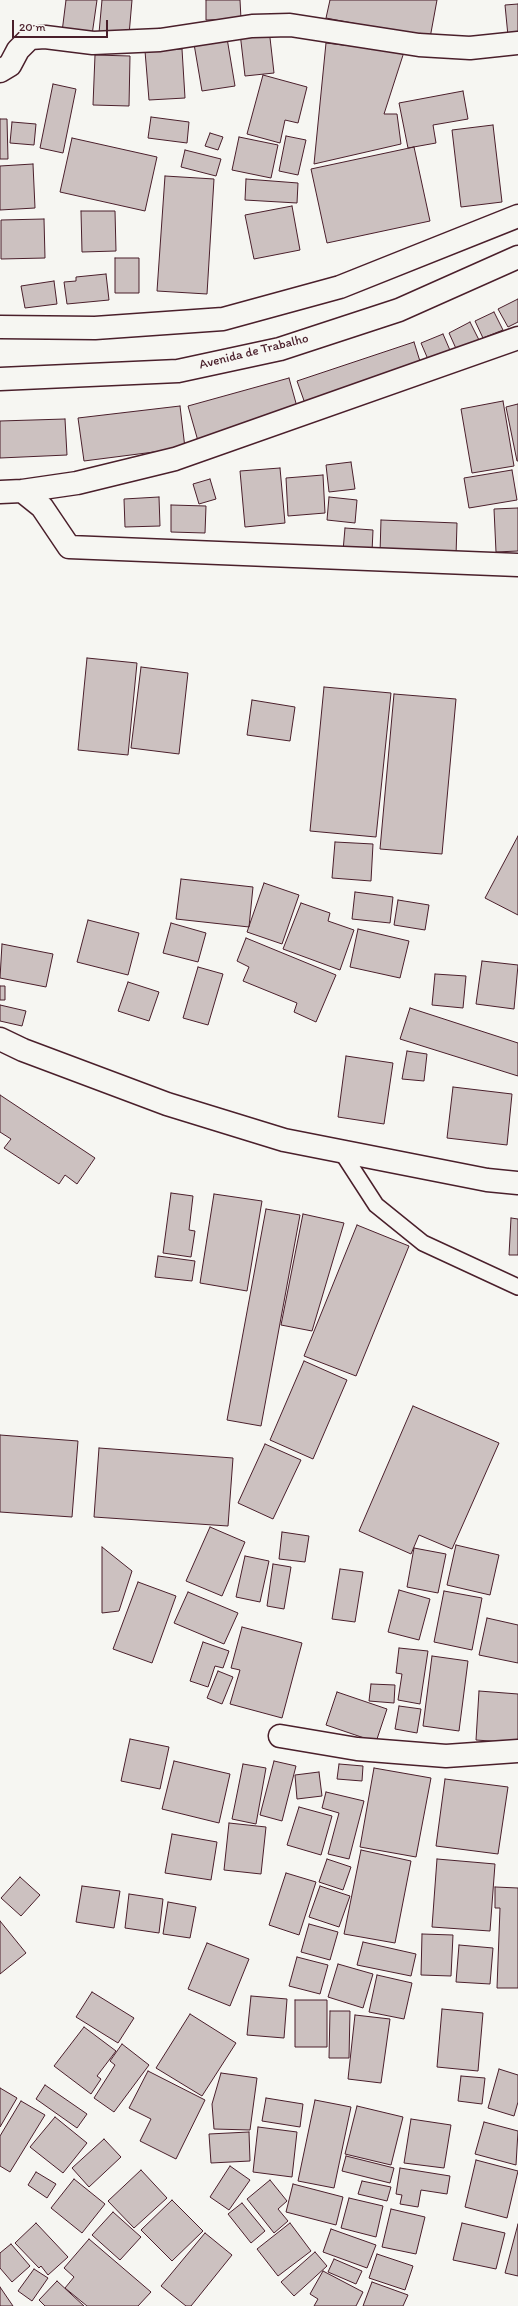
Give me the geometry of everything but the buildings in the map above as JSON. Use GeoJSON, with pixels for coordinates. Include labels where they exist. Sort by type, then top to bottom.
{"type":"FeatureCollection","features":[{"type":"Feature","properties":{"kind":"main road"},"geometry":{"type":"LineString","coordinates":[[0,71],[10,65],[18,50],[30,38],[45,37],[94,43],[160,40],[252,26],[290,25],[419,45],[470,48],[518,43]]}},
{"type":"Feature","properties":{"kind":"main road"},"geometry":{"type":"LineString","coordinates":[[0,327],[94,328],[223,319],[340,287],[518,216]]}},
{"type":"Feature","properties":{"kind":"main road","name":"Avenida de Trabalho"},"geometry":{"type":"LineString","coordinates":[[0,379],[178,371],[280,348],[399,310],[518,257]]}},
{"type":"Feature","properties":{"kind":"main road"},"geometry":{"type":"LineString","coordinates":[[0,492],[22,491],[77,482],[175,459],[518,338]]}},
{"type":"Feature","properties":{"kind":"main road"},"geometry":{"type":"LineString","coordinates":[[22,491],[42,506],[69,547],[518,565]]}},
{"type":"Feature","properties":{"kind":"main road"},"geometry":{"type":"LineString","coordinates":[[0,1039],[23,1050],[167,1104],[284,1140],[487,1180],[518,1183]]}},
{"type":"Feature","properties":{"kind":"main road"},"geometry":{"type":"LineString","coordinates":[[280,1736],[357,1749],[446,1756],[518,1751]]}},
{"type":"Feature","properties":{"kind":"lane"},"geometry":{"type":"LineString","coordinates":[[341,1151],[376,1205],[423,1243],[518,1287]]}}]}
